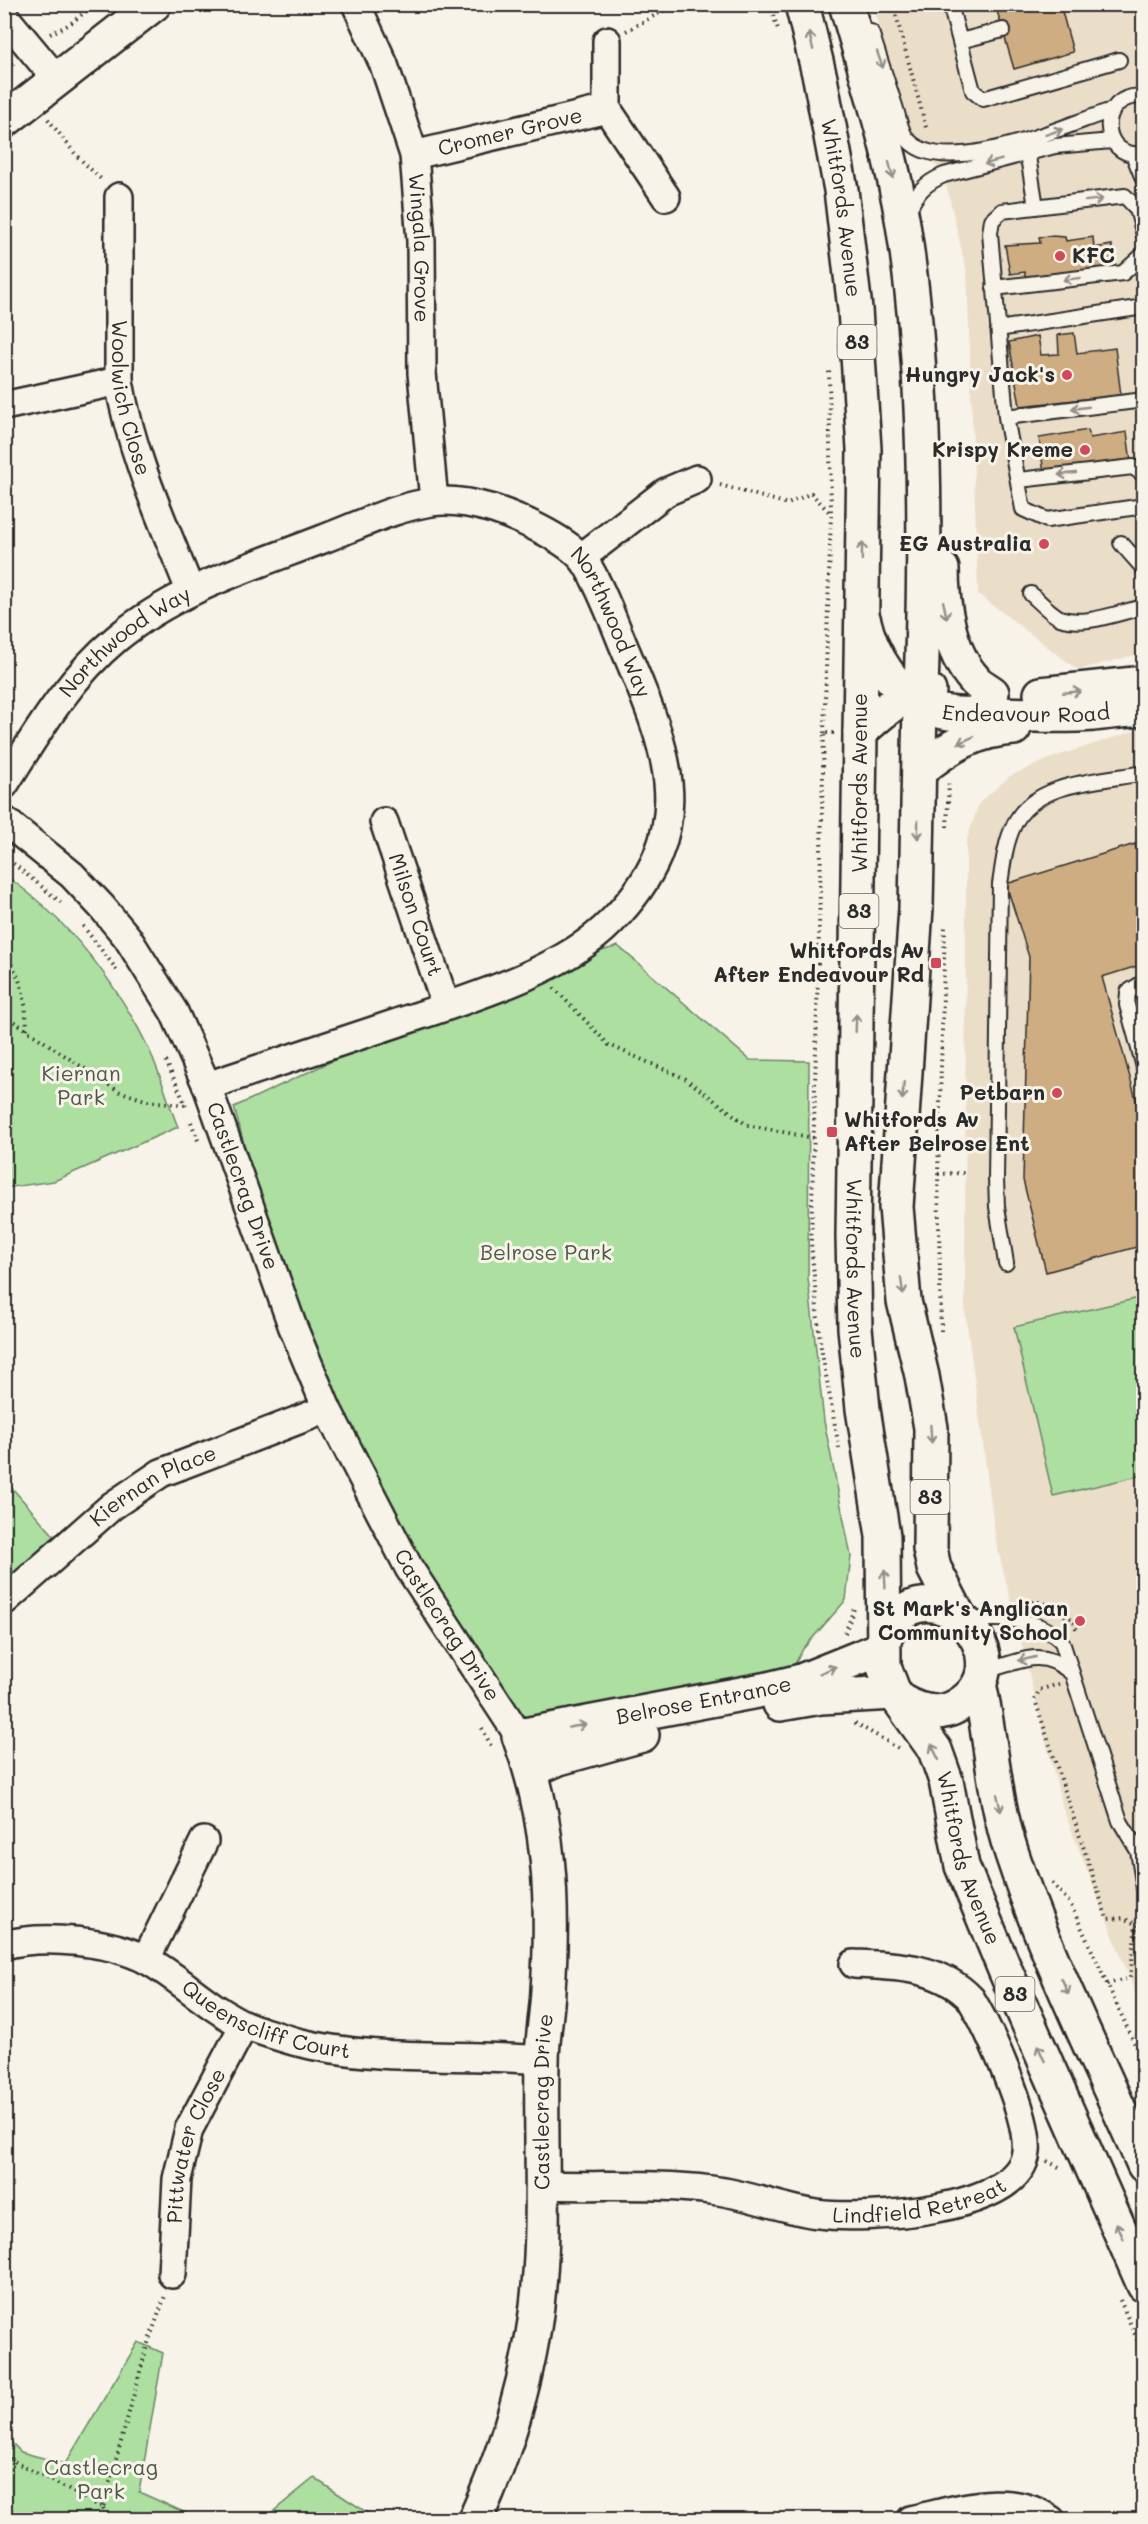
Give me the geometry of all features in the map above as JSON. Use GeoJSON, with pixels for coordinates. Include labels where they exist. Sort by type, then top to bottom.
{"type":"FeatureCollection","features":[{"type":"Feature","properties":{"kind":"main road"},"geometry":{"type":"LineString","coordinates":[[4,121],[41,61],[124,4]]}},
{"type":"Feature","properties":{"kind":"main road"},"geometry":{"type":"LineString","coordinates":[[41,61],[154,4]]}},
{"type":"Feature","properties":{"kind":"main road","name":"Whitfords Avenue"},"geometry":{"type":"LineString","coordinates":[[802,4],[832,135],[841,190],[855,309],[864,449],[859,925],[853,1139],[855,1328],[863,1409],[883,1536],[884,1667],[898,1697],[935,1749],[951,1803],[962,1866],[1143,2285]]}},
{"type":"Feature","properties":{"kind":"main road","name":"Whitfords Avenue"},"geometry":{"type":"LineString","coordinates":[[856,10],[903,223],[915,317],[922,452],[918,696],[935,772],[916,908],[896,1207],[904,1301],[922,1376],[931,1428],[930,1549],[934,1568],[961,1617],[980,1645],[980,1677],[988,1722],[992,1774],[1011,1852],[1036,1920],[1143,2165]]}},
{"type":"Feature","properties":{"kind":"main road"},"geometry":{"type":"LineString","coordinates":[[922,452],[938,477],[943,609],[959,655],[974,680],[992,693]]}},
{"type":"Feature","properties":{"kind":"main road","name":"Endeavour Road"},"geometry":{"type":"LineString","coordinates":[[861,609],[868,640],[880,665],[899,687],[918,696],[932,709],[955,713],[1092,714],[1133,709]]}},
{"type":"Feature","properties":{"kind":"main road","name":"Endeavour Road"},"geometry":{"type":"LineString","coordinates":[[860,732],[886,710],[918,696],[992,693],[1047,694],[1143,683]]}},
{"type":"Feature","properties":{"kind":"main road"},"geometry":{"type":"LineString","coordinates":[[935,772],[950,747],[972,736],[1005,728],[1114,720],[1133,709]]}},
{"type":"Feature","properties":{"kind":"main road"},"geometry":{"type":"LineString","coordinates":[[884,1642],[900,1615],[914,1608],[936,1606],[961,1617]]}},
{"type":"Feature","properties":{"kind":"main road","name":"Belrose Entrance"},"geometry":{"type":"LineString","coordinates":[[507,1744],[801,1681],[884,1642]]}},
{"type":"Feature","properties":{"kind":"main road"},"geometry":{"type":"LineString","coordinates":[[898,1697],[913,1708],[939,1712],[964,1701],[980,1677]]}},
{"type":"Feature","properties":{"kind":"main road","name":"Belrose Entrance"},"geometry":{"type":"LineString","coordinates":[[532,1770],[602,1744],[767,1706],[821,1697],[898,1697]]}},
{"type":"Feature","properties":{"kind":"main road","name":"Castlecrag Drive"},"geometry":{"type":"LineString","coordinates":[[475,2520],[494,2477],[517,2401],[533,2333],[542,2185],[542,2060],[551,1918],[547,1849],[532,1770],[507,1744]]}},
{"type":"Feature","properties":{"kind":"street","name":"Wingala Grove"},"geometry":{"type":"LineString","coordinates":[[356,4],[384,65],[414,155],[421,241],[422,373],[434,501]]}},
{"type":"Feature","properties":{"kind":"street"},"geometry":{"type":"LineString","coordinates":[[4,16],[41,61]]}},
{"type":"Feature","properties":{"kind":"street","name":"Cromer Grove"},"geometry":{"type":"LineString","coordinates":[[607,41],[607,109],[666,197]]}},
{"type":"Feature","properties":{"kind":"street","name":"Cromer Grove"},"geometry":{"type":"LineString","coordinates":[[414,155],[607,109]]}},
{"type":"Feature","properties":{"kind":"street","name":"Woolwich Close"},"geometry":{"type":"LineString","coordinates":[[119,196],[120,381],[124,411],[141,465],[190,590]]}},
{"type":"Feature","properties":{"kind":"street"},"geometry":{"type":"LineString","coordinates":[[4,406],[120,381]]}},
{"type":"Feature","properties":{"kind":"street"},"geometry":{"type":"LineString","coordinates":[[582,557],[666,492],[697,478]]}},
{"type":"Feature","properties":{"kind":"street","name":"Northwood Way"},"geometry":{"type":"LineString","coordinates":[[4,785],[50,714],[92,662],[116,638],[190,590],[384,516],[434,501],[466,504],[501,512],[544,533],[582,557],[604,602],[656,724],[666,762],[669,795],[668,818],[652,870],[611,923],[590,941],[537,971],[446,1006],[207,1086]]}},
{"type":"Feature","properties":{"kind":"street","name":"Castlecrag Drive"},"geometry":{"type":"LineString","coordinates":[[4,820],[72,875],[127,937],[174,1012],[207,1086],[292,1325],[327,1409],[409,1568],[507,1744]]}},
{"type":"Feature","properties":{"kind":"street","name":"Milson Court"},"geometry":{"type":"LineString","coordinates":[[384,822],[446,1006]]}},
{"type":"Feature","properties":{"kind":"street","name":"Kiernan Place"},"geometry":{"type":"LineString","coordinates":[[4,1601],[112,1506],[153,1478],[327,1409]]}},
{"type":"Feature","properties":{"kind":"street"},"geometry":{"type":"LineString","coordinates":[[146,1959],[204,1842]]}},
{"type":"Feature","properties":{"kind":"street","name":"Queenscliff Court"},"geometry":{"type":"LineString","coordinates":[[4,1945],[18,1941],[76,1942],[125,1952],[146,1959],[244,2025],[296,2042],[341,2051],[542,2060]]}},
{"type":"Feature","properties":{"kind":"street","name":"Lindfield Retreat"},"geometry":{"type":"LineString","coordinates":[[542,2185],[708,2190],[746,2195],[816,2214],[858,2217],[883,2216],[963,2201],[998,2188],[1021,2168],[1026,2153],[1026,2136],[1021,2114],[971,1999],[961,1988],[931,1973],[897,1966],[854,1964]]}},
{"type":"Feature","properties":{"kind":"street","name":"Pittwater Close"},"geometry":{"type":"LineString","coordinates":[[172,2274],[177,2179],[189,2129],[244,2025]]}},
{"type":"Feature","properties":{"kind":"street"},"geometry":{"type":"LineString","coordinates":[[910,2520],[989,2503],[1007,2503],[1038,2510],[1051,2520]]}},
{"type":"Feature","properties":{"kind":"lane"},"geometry":{"type":"LineString","coordinates":[[950,4],[973,91],[982,99],[1119,60]]}},
{"type":"Feature","properties":{"kind":"lane"},"geometry":{"type":"LineString","coordinates":[[856,10],[904,135],[910,142],[932,153],[953,154],[1112,141]]}},
{"type":"Feature","properties":{"kind":"lane"},"geometry":{"type":"LineString","coordinates":[[960,41],[1003,30]]}},
{"type":"Feature","properties":{"kind":"lane"},"geometry":{"type":"LineString","coordinates":[[903,223],[914,197],[929,181],[1026,147],[1112,110],[1123,100],[1143,97]]}},
{"type":"Feature","properties":{"kind":"lane"},"geometry":{"type":"LineString","coordinates":[[1112,110],[1108,126],[1112,141],[1118,148],[1138,154],[1143,181]]}},
{"type":"Feature","properties":{"kind":"lane"},"geometry":{"type":"LineString","coordinates":[[1026,147],[1036,207]]}},
{"type":"Feature","properties":{"kind":"lane"},"geometry":{"type":"LineString","coordinates":[[1143,235],[1137,208],[1125,196],[1002,211],[992,220],[990,233],[1006,417],[1023,508],[1047,520],[1143,506]]}},
{"type":"Feature","properties":{"kind":"lane"},"geometry":{"type":"LineString","coordinates":[[994,288],[1123,273],[1143,254]]}},
{"type":"Feature","properties":{"kind":"lane"},"geometry":{"type":"LineString","coordinates":[[998,329],[1143,307]]}},
{"type":"Feature","properties":{"kind":"lane"},"geometry":{"type":"LineString","coordinates":[[1006,417],[1143,400]]}},
{"type":"Feature","properties":{"kind":"lane"},"geometry":{"type":"LineString","coordinates":[[1019,480],[1140,469]]}},
{"type":"Feature","properties":{"kind":"lane"},"geometry":{"type":"LineString","coordinates":[[1121,543],[1143,569]]}},
{"type":"Feature","properties":{"kind":"lane"},"geometry":{"type":"LineString","coordinates":[[1031,594],[1059,617],[1071,620],[1089,620],[1143,607]]}},
{"type":"Feature","properties":{"kind":"lane"},"geometry":{"type":"LineString","coordinates":[[1006,1263],[997,1207],[996,1179],[1000,884],[1004,859],[1014,825],[1027,806],[1052,792],[1082,783],[1143,773]]}},
{"type":"Feature","properties":{"kind":"lane"},"geometry":{"type":"LineString","coordinates":[[1143,982],[1128,992],[1127,1005],[1143,1068]]}},
{"type":"Feature","properties":{"kind":"lane"},"geometry":{"type":"LineString","coordinates":[[961,1617],[1017,1620],[1052,1631],[1062,1642],[1071,1676],[1120,1821],[1141,1850],[1143,1888]]}},
{"type":"Feature","properties":{"kind":"lane"},"geometry":{"type":"LineString","coordinates":[[980,1677],[1022,1659],[1035,1657],[1057,1661],[1071,1676]]}},
{"type":"Feature","properties":{"kind":"path"},"geometry":{"type":"LineString","coordinates":[[4,73],[41,61],[70,24],[95,4]]}},
{"type":"Feature","properties":{"kind":"path"},"geometry":{"type":"LineString","coordinates":[[607,41],[676,4]]}},
{"type":"Feature","properties":{"kind":"path"},"geometry":{"type":"LineString","coordinates":[[769,4],[780,35]]}},
{"type":"Feature","properties":{"kind":"path"},"geometry":{"type":"LineString","coordinates":[[18,100],[119,196]]}},
{"type":"Feature","properties":{"kind":"path"},"geometry":{"type":"LineString","coordinates":[[824,733],[831,514],[830,361]]}},
{"type":"Feature","properties":{"kind":"path"},"geometry":{"type":"LineString","coordinates":[[697,478],[788,504],[810,493],[831,514]]}},
{"type":"Feature","properties":{"kind":"path"},"geometry":{"type":"LineString","coordinates":[[935,772],[947,838]]}},
{"type":"Feature","properties":{"kind":"path"},"geometry":{"type":"LineString","coordinates":[[4,856],[65,906]]}},
{"type":"Feature","properties":{"kind":"path"},"geometry":{"type":"LineString","coordinates":[[941,1334],[938,1174],[945,917]]}},
{"type":"Feature","properties":{"kind":"path"},"geometry":{"type":"LineString","coordinates":[[81,922],[121,976]]}},
{"type":"Feature","properties":{"kind":"path"},"geometry":{"type":"LineString","coordinates":[[4,932],[4,948]]}},
{"type":"Feature","properties":{"kind":"path"},"geometry":{"type":"LineString","coordinates":[[4,955],[19,978],[26,1002],[27,1030]]}},
{"type":"Feature","properties":{"kind":"path"},"geometry":{"type":"LineString","coordinates":[[537,971],[609,1045],[686,1079],[747,1125],[814,1138]]}},
{"type":"Feature","properties":{"kind":"path"},"geometry":{"type":"LineString","coordinates":[[4,1015],[118,1091],[148,1101],[186,1105],[207,1086]]}},
{"type":"Feature","properties":{"kind":"path"},"geometry":{"type":"LineString","coordinates":[[162,1052],[186,1105],[201,1149]]}},
{"type":"Feature","properties":{"kind":"path"},"geometry":{"type":"LineString","coordinates":[[938,1174],[965,1173]]}},
{"type":"Feature","properties":{"kind":"path"},"geometry":{"type":"LineString","coordinates":[[1071,1676],[1039,1690],[1035,1700],[1107,1919],[1123,1918],[1143,1928]]}},
{"type":"Feature","properties":{"kind":"path"},"geometry":{"type":"LineString","coordinates":[[480,1723],[507,1744]]}},
{"type":"Feature","properties":{"kind":"path"},"geometry":{"type":"LineString","coordinates":[[1046,1876],[1070,1903],[1143,2064]]}},
{"type":"Feature","properties":{"kind":"path"},"geometry":{"type":"LineString","coordinates":[[1107,1984],[1130,1978],[1136,1924]]}},
{"type":"Feature","properties":{"kind":"path"},"geometry":{"type":"LineString","coordinates":[[103,2508],[147,2346],[172,2274]]}},
{"type":"Feature","properties":{"kind":"path"},"geometry":{"type":"LineString","coordinates":[[4,2456],[103,2508],[109,2520]]}},
{"type":"Feature","properties":{"kind":"shaded area"},"geometry":{"type":"Polygon","coordinates":[[[873,5],[1143,5],[1143,653],[1078,670],[978,594],[967,273],[944,175],[910,137],[873,5]]]}},
{"type":"Feature","properties":{"kind":"shaded area"},"geometry":{"type":"Polygon","coordinates":[[[1143,728],[1143,2012],[1063,1809],[996,1542],[965,1310],[966,842],[979,803],[1010,776],[1054,757],[1143,728]]]}},
{"type":"Feature","properties":{"kind":"green space","name":"Kiernan Park"},"geometry":{"type":"Polygon","coordinates":[[[5,875],[28,892],[68,930],[119,996],[147,1045],[178,1127],[54,1181],[5,1188],[5,875]]]}},
{"type":"Feature","properties":{"kind":"green space","name":"Belrose Park"},"geometry":{"type":"Polygon","coordinates":[[[618,946],[750,1060],[809,1061],[808,1278],[824,1421],[851,1556],[846,1600],[803,1649],[788,1677],[524,1720],[317,1414],[234,1107],[462,1000],[537,971],[618,946]]]}},
{"type":"Feature","properties":{"kind":"green space"},"geometry":{"type":"Polygon","coordinates":[[[1143,1297],[1143,1475],[1053,1496],[1014,1327],[1143,1297]]]}},
{"type":"Feature","properties":{"kind":"green space"},"geometry":{"type":"Polygon","coordinates":[[[4,1479],[57,1539],[5,1581],[4,1581],[4,1479]]]}},
{"type":"Feature","properties":{"kind":"green space","name":"Castlecrag Park"},"geometry":{"type":"Polygon","coordinates":[[[138,2342],[163,2353],[139,2492],[199,2519],[5,2519],[5,2436],[21,2452],[65,2464],[138,2342]]]}},
{"type":"Feature","properties":{"kind":"green space"},"geometry":{"type":"Polygon","coordinates":[[[314,2478],[377,2519],[264,2519],[314,2478]]]}},
{"type":"Feature","properties":{"kind":"building"},"geometry":{"type":"Polygon","coordinates":[[[995,4],[1060,4],[1073,52],[1014,69],[995,4]]]}},
{"type":"Feature","properties":{"kind":"building","name":"KFC"},"geometry":{"type":"Polygon","coordinates":[[[1039,237],[1065,237],[1066,241],[1093,237],[1094,248],[1112,245],[1112,276],[1025,278],[1025,272],[1010,274],[1005,245],[1040,243],[1039,237]]]}},
{"type":"Feature","properties":{"kind":"building","name":"Hungry Jack's"},"geometry":{"type":"Polygon","coordinates":[[[1074,333],[1077,353],[1115,348],[1121,395],[1020,406],[1009,342],[1038,336],[1041,355],[1059,354],[1058,335],[1074,333]]]}},
{"type":"Feature","properties":{"kind":"building","name":"Krispy Kreme"},"geometry":{"type":"Polygon","coordinates":[[[1088,430],[1090,438],[1127,432],[1131,462],[1044,473],[1039,438],[1088,430]]]}},
{"type":"Feature","properties":{"kind":"building"},"geometry":{"type":"Polygon","coordinates":[[[1135,844],[1144,872],[1144,964],[1102,977],[1144,1128],[1144,1245],[1046,1272],[1023,1180],[1029,957],[1006,884],[1135,844]]]}},
{"type":"Feature","properties":{"kind":"place","name":"KFC"},"geometry":{"type":"Point","coordinates":[1060,256]}},
{"type":"Feature","properties":{"kind":"place","name":"Hungry Jack's"},"geometry":{"type":"Point","coordinates":[1067,375]}},
{"type":"Feature","properties":{"kind":"place","name":"Krispy Kreme"},"geometry":{"type":"Point","coordinates":[1085,450]}},
{"type":"Feature","properties":{"kind":"place","name":"EG Australia"},"geometry":{"type":"Point","coordinates":[1044,544]}},
{"type":"Feature","properties":{"kind":"place","name":"Whitfords Av After Endeavour Rd"},"geometry":{"type":"Point","coordinates":[936,963]}},
{"type":"Feature","properties":{"kind":"place","name":"Petbarn"},"geometry":{"type":"Point","coordinates":[1057,1093]}},
{"type":"Feature","properties":{"kind":"place","name":"Whitfords Av After Belrose Ent"},"geometry":{"type":"Point","coordinates":[832,1132]}},
{"type":"Feature","properties":{"kind":"place","name":"St Mark's Anglican Community School"},"geometry":{"type":"Point","coordinates":[1080,1621]}}]}
